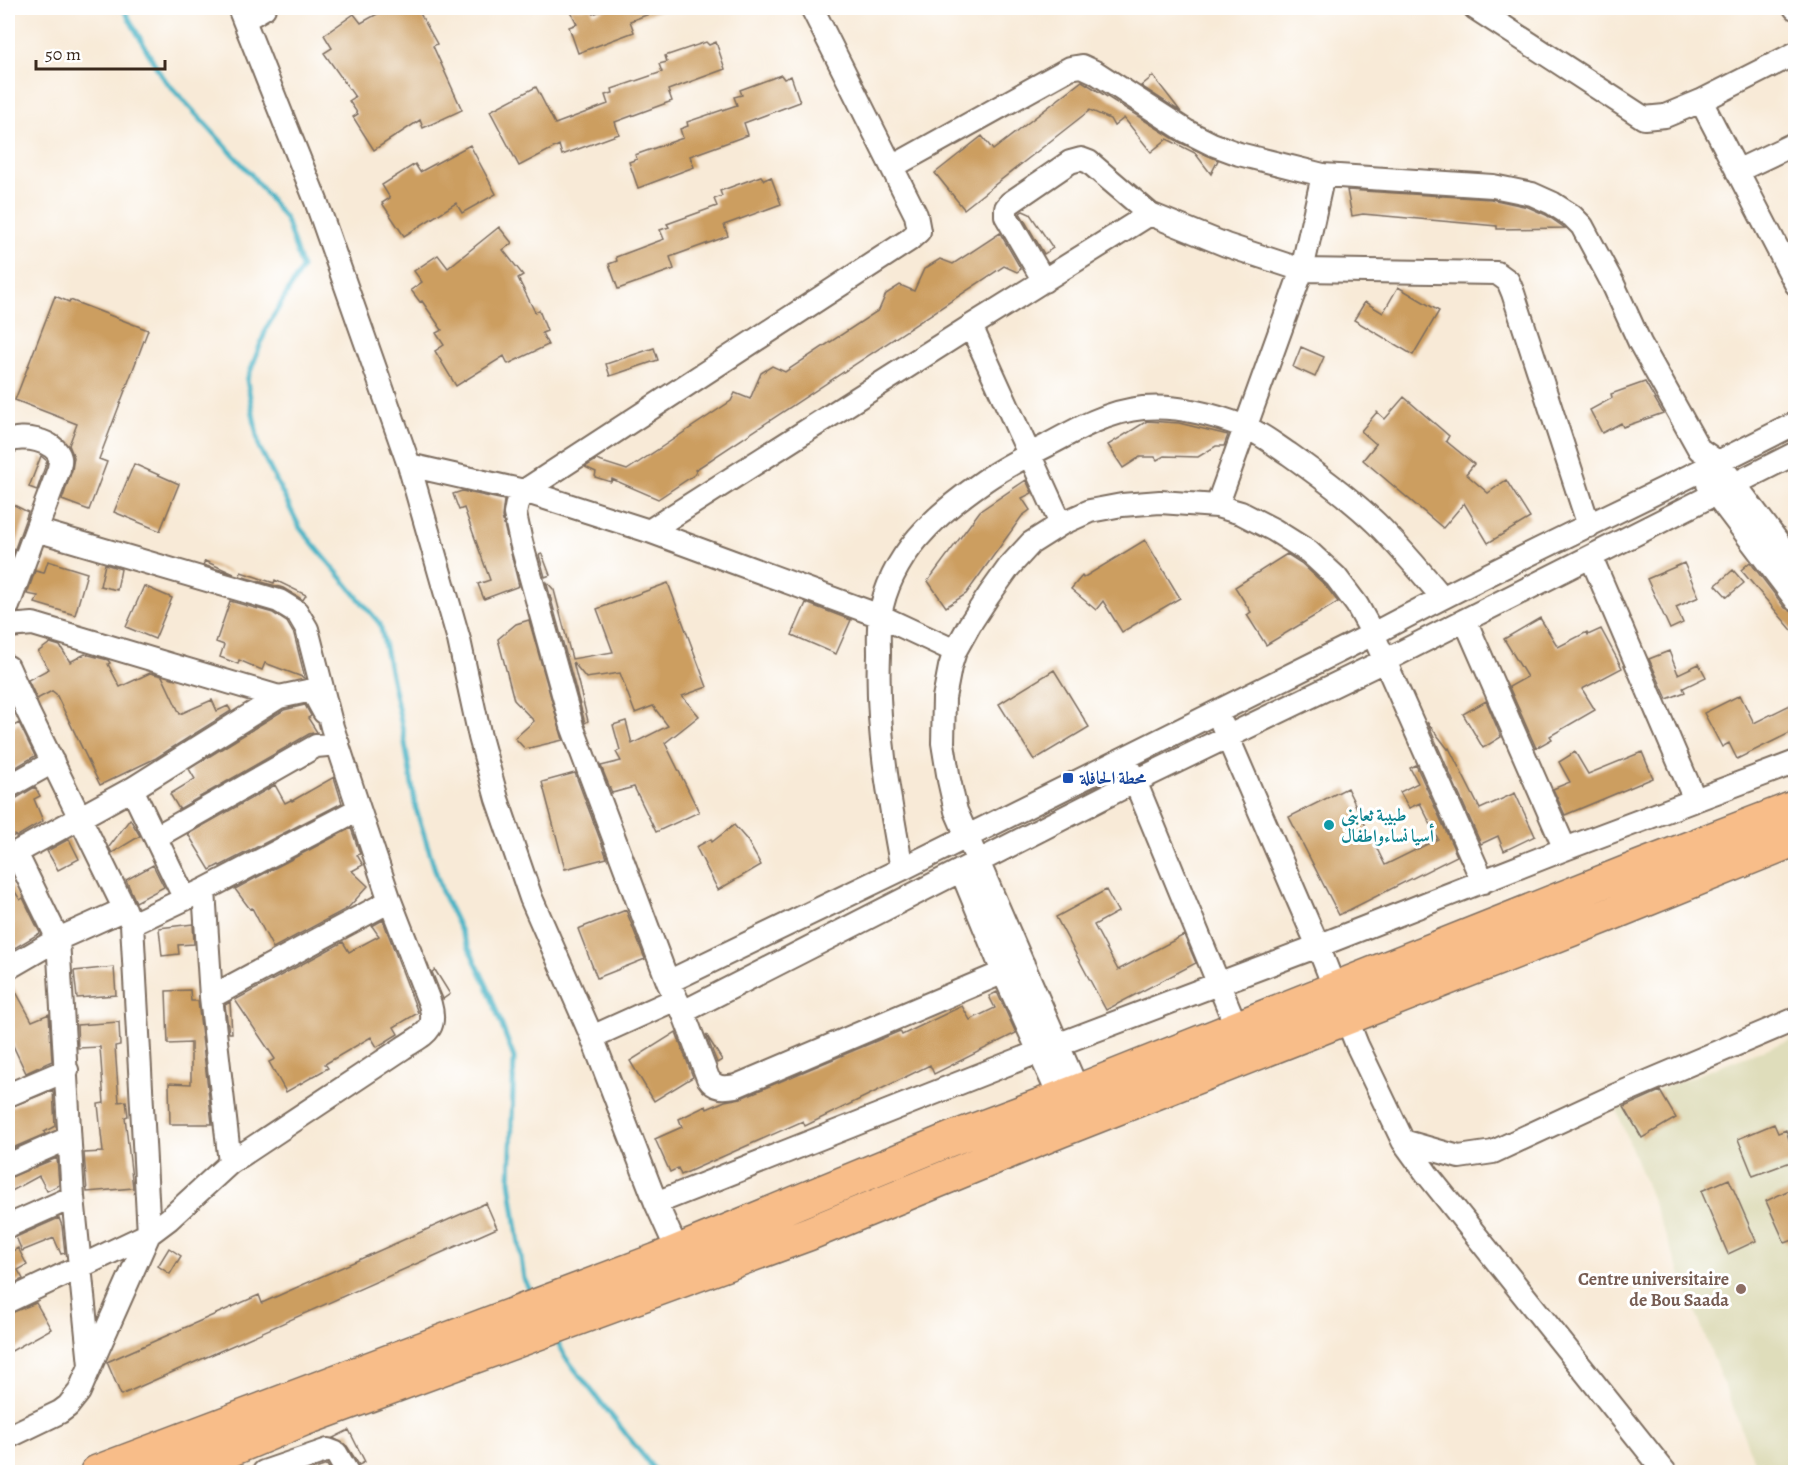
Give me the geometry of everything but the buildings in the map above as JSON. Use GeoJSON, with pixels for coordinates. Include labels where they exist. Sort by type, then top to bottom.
{"type":"FeatureCollection","features":[{"type":"Feature","properties":{"kind":"highway"},"geometry":{"type":"LineString","coordinates":[[177,1473],[304,1419],[808,1234],[1339,1003],[1640,867],[1796,807]]}},
{"type":"Feature","properties":{"kind":"highway"},"geometry":{"type":"LineString","coordinates":[[98,1473],[678,1252],[951,1139],[1236,1026],[1339,1003],[1611,914],[1796,839]]}},
{"type":"Feature","properties":{"kind":"street"},"geometry":{"type":"LineString","coordinates":[[264,8],[242,14],[312,191],[409,465],[459,640],[480,737],[498,799],[531,898],[592,1037],[656,1203],[678,1252]]}},
{"type":"Feature","properties":{"kind":"street"},"geometry":{"type":"LineString","coordinates":[[812,8],[920,228],[915,236],[524,491],[516,508],[517,524],[572,726],[711,1083],[717,1087],[736,1086],[1013,968]]}},
{"type":"Feature","properties":{"kind":"street"},"geometry":{"type":"LineString","coordinates":[[1475,8],[1638,116],[1651,119],[1665,116],[1701,100],[1796,52]]}},
{"type":"Feature","properties":{"kind":"street"},"geometry":{"type":"LineString","coordinates":[[892,167],[1070,68],[1082,66],[1095,72],[1186,131],[1239,154],[1323,175],[1493,186],[1532,194],[1552,203],[1572,216],[1582,226],[1613,284],[1640,343],[1709,467],[1715,494],[1796,600]]}},
{"type":"Feature","properties":{"kind":"street"},"geometry":{"type":"LineString","coordinates":[[1701,100],[1796,284]]}},
{"type":"Feature","properties":{"kind":"street"},"geometry":{"type":"LineString","coordinates":[[1737,171],[1796,143]]}},
{"type":"Feature","properties":{"kind":"street"},"geometry":{"type":"LineString","coordinates":[[1044,281],[1005,211],[1010,203],[1070,162],[1081,159],[1089,162],[1150,214],[1226,245],[1302,270],[1486,271],[1504,276],[1516,304],[1589,526]]}},
{"type":"Feature","properties":{"kind":"street"},"geometry":{"type":"LineString","coordinates":[[1217,506],[1302,270],[1323,175]]}},
{"type":"Feature","properties":{"kind":"street"},"geometry":{"type":"LineString","coordinates":[[649,531],[1150,214]]}},
{"type":"Feature","properties":{"kind":"street"},"geometry":{"type":"LineString","coordinates":[[971,326],[1061,524]]}},
{"type":"Feature","properties":{"kind":"street"},"geometry":{"type":"LineString","coordinates":[[902,869],[882,748],[878,684],[880,616],[890,583],[902,559],[934,519],[954,501],[1000,470],[1029,454],[1087,425],[1115,414],[1140,408],[1168,407],[1210,415],[1246,426],[1313,471],[1352,501],[1379,526],[1442,597]]}},
{"type":"Feature","properties":{"kind":"street"},"geometry":{"type":"LineString","coordinates":[[676,997],[902,869],[1373,634],[1442,597],[1796,423]]}},
{"type":"Feature","properties":{"kind":"street"},"geometry":{"type":"LineString","coordinates":[[8,442],[13,438],[28,437],[54,450],[60,458],[59,469],[8,606]]}},
{"type":"Feature","properties":{"kind":"street"},"geometry":{"type":"LineString","coordinates":[[592,1037],[676,997],[970,866],[1796,453]]}},
{"type":"Feature","properties":{"kind":"street"},"geometry":{"type":"LineString","coordinates":[[409,465],[524,491],[649,531],[880,616],[955,651]]}},
{"type":"Feature","properties":{"kind":"street"},"geometry":{"type":"LineString","coordinates":[[1709,467],[1736,484],[1796,566]]}},
{"type":"Feature","properties":{"kind":"street"},"geometry":{"type":"LineString","coordinates":[[1069,1094],[970,866],[968,836],[956,810],[943,743],[944,698],[955,651],[989,595],[1010,567],[1032,543],[1061,524],[1090,511],[1122,505],[1160,502],[1217,506],[1241,513],[1310,552],[1336,577],[1357,605],[1373,634],[1483,882]]}},
{"type":"Feature","properties":{"kind":"street"},"geometry":{"type":"LineString","coordinates":[[8,1301],[149,1234],[169,1219],[230,1163],[427,1032],[434,1019],[359,809],[335,735],[308,629],[300,616],[279,601],[36,530]]}},
{"type":"Feature","properties":{"kind":"street"},"geometry":{"type":"LineString","coordinates":[[1591,557],[1695,800]]}},
{"type":"Feature","properties":{"kind":"street"},"geometry":{"type":"LineString","coordinates":[[1464,620],[1565,849]]}},
{"type":"Feature","properties":{"kind":"street"},"geometry":{"type":"LineString","coordinates":[[8,626],[33,624],[279,698]]}},
{"type":"Feature","properties":{"kind":"street"},"geometry":{"type":"LineString","coordinates":[[8,667],[128,917],[149,1234],[79,1392],[60,1412],[8,1437]]}},
{"type":"Feature","properties":{"kind":"street"},"geometry":{"type":"LineString","coordinates":[[90,1366],[73,1197],[58,939],[12,855],[132,789],[279,698],[312,690],[335,735]]}},
{"type":"Feature","properties":{"kind":"street"},"geometry":{"type":"LineString","coordinates":[[1217,711],[1318,946],[1339,1003],[1403,1140],[1427,1174],[1665,1473]]}},
{"type":"Feature","properties":{"kind":"street"},"geometry":{"type":"LineString","coordinates":[[156,837],[335,735]]}},
{"type":"Feature","properties":{"kind":"street"},"geometry":{"type":"LineString","coordinates":[[1125,756],[1236,1026]]}},
{"type":"Feature","properties":{"kind":"street"},"geometry":{"type":"LineString","coordinates":[[8,787],[53,762]]}},
{"type":"Feature","properties":{"kind":"street"},"geometry":{"type":"LineString","coordinates":[[656,1203],[1565,849],[1796,762]]}},
{"type":"Feature","properties":{"kind":"street"},"geometry":{"type":"LineString","coordinates":[[132,789],[156,837],[194,895],[211,997],[230,1163]]}},
{"type":"Feature","properties":{"kind":"street"},"geometry":{"type":"LineString","coordinates":[[8,968],[58,939],[194,895],[359,809]]}},
{"type":"Feature","properties":{"kind":"street"},"geometry":{"type":"LineString","coordinates":[[211,997],[390,901]]}},
{"type":"Feature","properties":{"kind":"street"},"geometry":{"type":"LineString","coordinates":[[1403,1140],[1459,1157],[1493,1152],[1614,1096],[1796,1019]]}},
{"type":"Feature","properties":{"kind":"street"},"geometry":{"type":"LineString","coordinates":[[8,1095],[67,1070]]}},
{"type":"Feature","properties":{"kind":"street"},"geometry":{"type":"LineString","coordinates":[[8,1165],[69,1138]]}},
{"type":"Feature","properties":{"kind":"street"},"geometry":{"type":"LineString","coordinates":[[8,1226],[73,1197]]}},
{"type":"Feature","properties":{"kind":"street"},"geometry":{"type":"LineString","coordinates":[[264,1473],[328,1450],[336,1453],[346,1473]]}},
{"type":"Feature","properties":{"kind":"shaded area","name":"Centre universitaire de Bou Saada"},"geometry":{"type":"Polygon","coordinates":[[[1795,1038],[1795,1472],[1758,1472],[1615,1106],[1795,1038]]]}},
{"type":"Feature","properties":{"kind":"waterway"},"geometry":{"type":"LineString","coordinates":[[123,8],[162,77],[250,173],[286,220],[302,268],[267,327],[247,380],[259,447],[300,528],[380,624],[403,731],[416,809],[442,892],[487,986],[514,1058],[510,1181],[524,1279],[533,1296]]}},
{"type":"Feature","properties":{"kind":"waterway"},"geometry":{"type":"LineString","coordinates":[[556,1338],[565,1357],[656,1472]]}},
{"type":"Feature","properties":{"kind":"place","name":"محطة الحافلة"},"geometry":{"type":"Point","coordinates":[1068,778]}},
{"type":"Feature","properties":{"kind":"place","name":"طبيبة ثعابني أسيا نساءواطفال"},"geometry":{"type":"Point","coordinates":[1329,825]}},
{"type":"Feature","properties":{"kind":"place","name":"Centre universitaire de Bou Saada"},"geometry":{"type":"Point","coordinates":[1741,1289]}}]}
